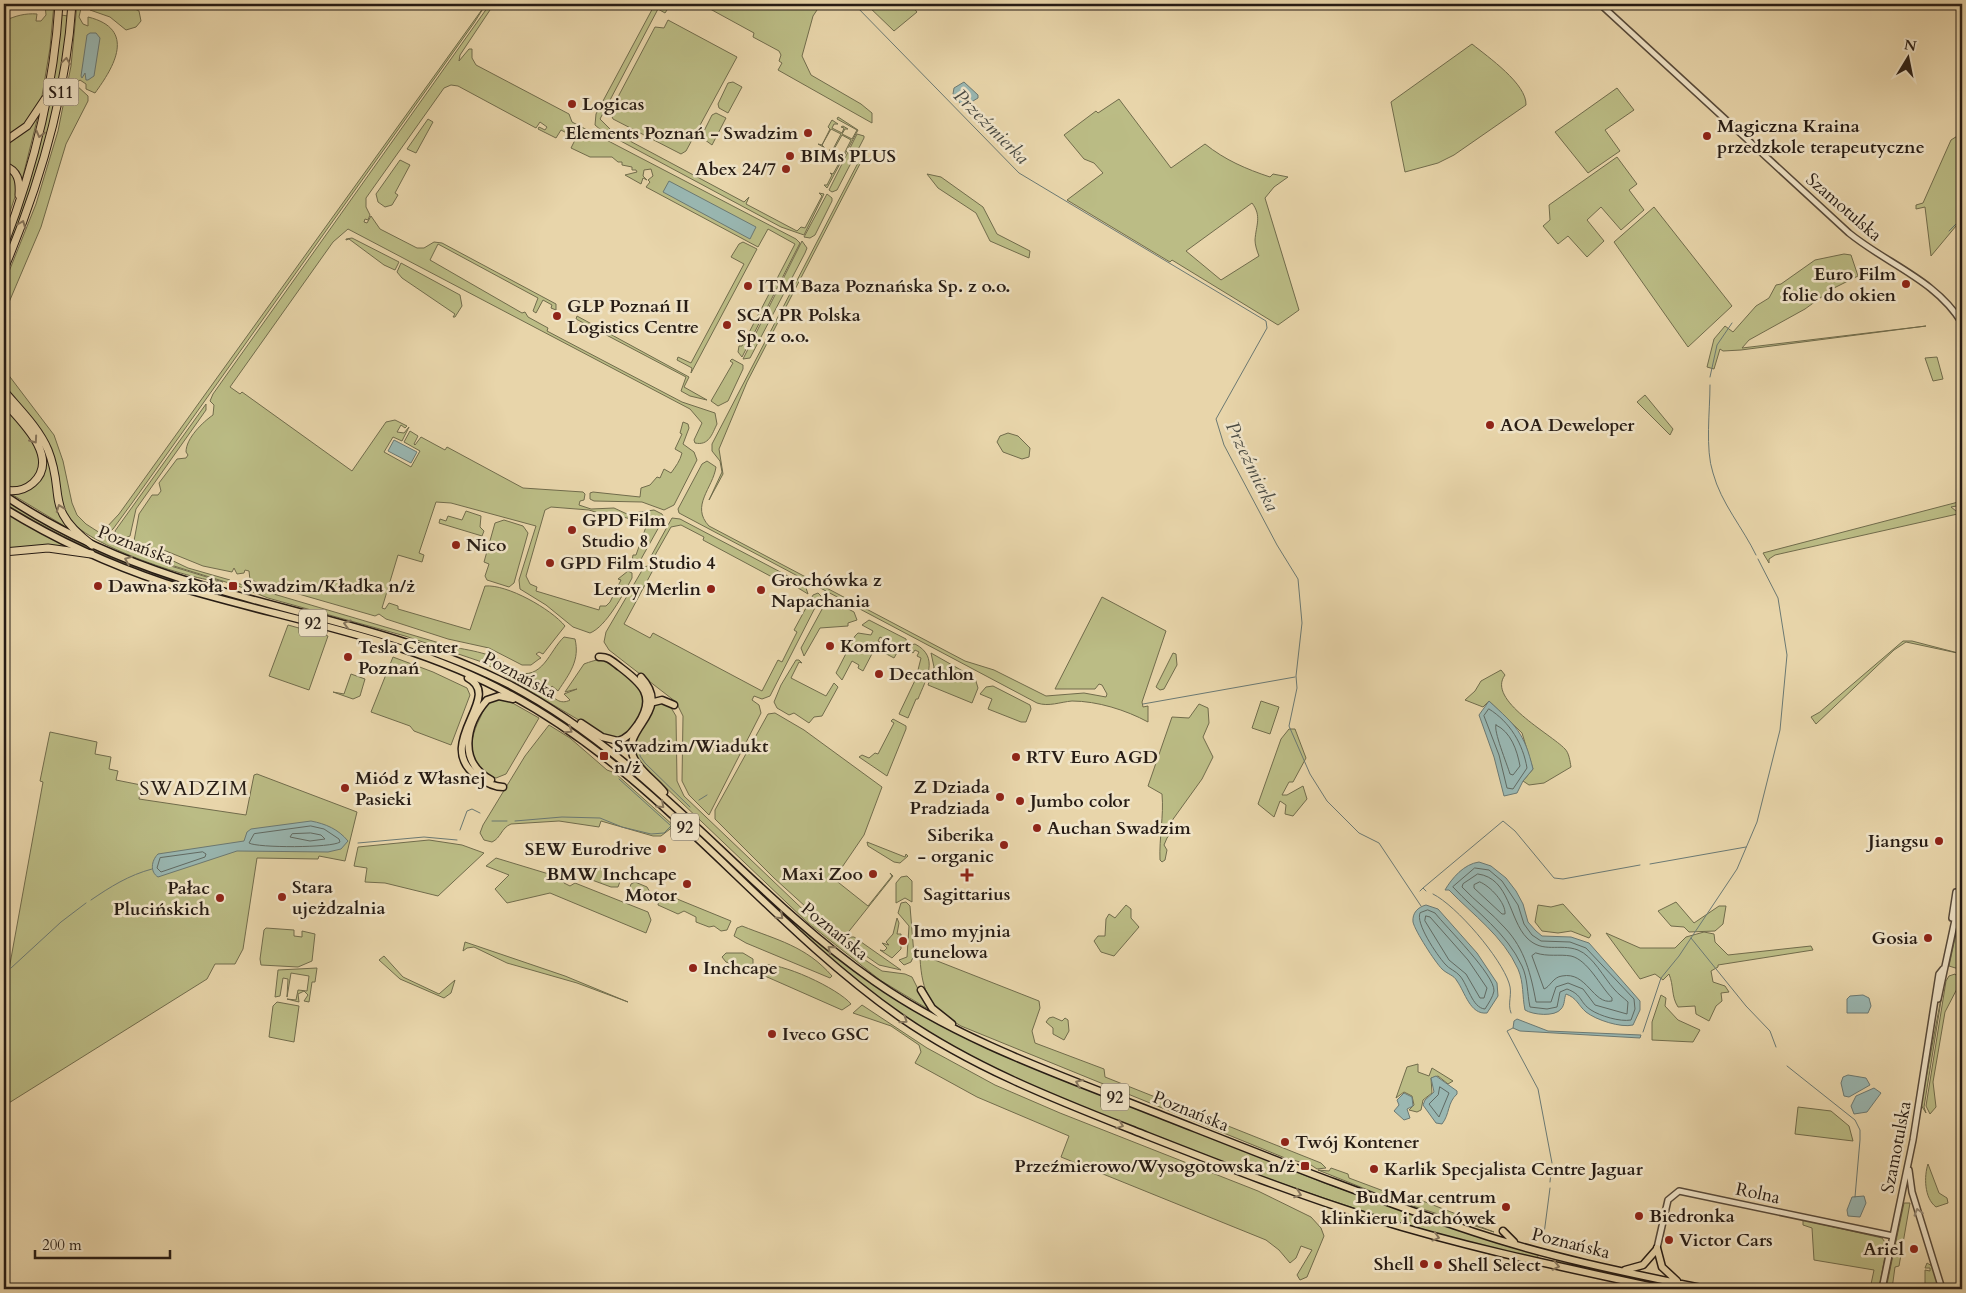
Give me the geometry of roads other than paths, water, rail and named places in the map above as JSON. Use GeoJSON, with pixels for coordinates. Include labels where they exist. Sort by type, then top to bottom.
{"type":"FeatureCollection","features":[{"type":"Feature","properties":{"kind":"highway","name":"S11"},"geometry":{"type":"LineString","coordinates":[[4,245],[35,152],[50,87],[59,4]]}},
{"type":"Feature","properties":{"kind":"highway","name":"S11"},"geometry":{"type":"LineString","coordinates":[[4,269],[33,196],[50,139],[64,73],[72,4]]}},
{"type":"Feature","properties":{"kind":"highway"},"geometry":{"type":"LineString","coordinates":[[4,142],[29,123],[40,108],[50,87]]}},
{"type":"Feature","properties":{"kind":"highway"},"geometry":{"type":"LineString","coordinates":[[4,166],[13,170],[18,176],[20,186],[17,210]]}},
{"type":"Feature","properties":{"kind":"highway"},"geometry":{"type":"LineString","coordinates":[[4,391],[46,445],[53,466],[57,501],[64,518],[92,544]]}},
{"type":"Feature","properties":{"kind":"highway"},"geometry":{"type":"LineString","coordinates":[[4,402],[38,445],[42,461],[40,475],[29,486],[16,490],[4,490]]}},
{"type":"Feature","properties":{"kind":"highway"},"geometry":{"type":"LineString","coordinates":[[4,552],[48,548],[91,554]]}},
{"type":"Feature","properties":{"kind":"main road","name":"Poznańska"},"geometry":{"type":"LineString","coordinates":[[4,495],[52,525],[92,544],[183,579],[346,624],[429,650],[496,678],[556,712],[624,761],[793,916],[843,958],[904,1000],[961,1032],[1088,1086],[1271,1159],[1473,1232],[1616,1270],[1706,1289]]}},
{"type":"Feature","properties":{"kind":"main road","name":"Poznańska"},"geometry":{"type":"LineString","coordinates":[[4,508],[91,554],[165,583],[372,640],[443,663],[528,704],[575,734],[624,772],[860,987],[911,1025],[967,1058],[1092,1114],[1317,1200],[1460,1243],[1664,1289]]}},
{"type":"Feature","properties":{"kind":"main road"},"geometry":{"type":"LineString","coordinates":[[599,657],[609,659],[637,680],[645,693],[646,707]]}},
{"type":"Feature","properties":{"kind":"main road"},"geometry":{"type":"LineString","coordinates":[[443,663],[473,681],[479,689],[478,704],[462,739],[462,750],[464,761],[471,771],[491,785],[502,787],[480,773],[469,757],[467,744],[471,728],[482,706],[491,697],[504,696],[528,704]]}},
{"type":"Feature","properties":{"kind":"main road"},"geometry":{"type":"LineString","coordinates":[[641,677],[650,690],[652,702],[648,716],[633,739],[632,754],[675,807]]}},
{"type":"Feature","properties":{"kind":"main road"},"geometry":{"type":"LineString","coordinates":[[556,712],[577,721],[602,737],[616,742],[631,734],[646,707],[652,702],[662,700],[674,705]]}},
{"type":"Feature","properties":{"kind":"main road"},"geometry":{"type":"LineString","coordinates":[[921,990],[932,1008],[961,1032]]}},
{"type":"Feature","properties":{"kind":"main road"},"geometry":{"type":"LineString","coordinates":[[1503,1231],[1512,1241],[1522,1246]]}},
{"type":"Feature","properties":{"kind":"main road"},"geometry":{"type":"LineString","coordinates":[[1616,1270],[1640,1267],[1650,1260],[1657,1248]]}},
{"type":"Feature","properties":{"kind":"main road"},"geometry":{"type":"LineString","coordinates":[[1657,1248],[1660,1262],[1666,1274],[1674,1280],[1690,1286]]}},
{"type":"Feature","properties":{"kind":"street","name":"Szamotulska"},"geometry":{"type":"LineString","coordinates":[[1600,4],[1849,233],[1877,254],[1932,288],[1962,323]]}},
{"type":"Feature","properties":{"kind":"street","name":"Szamotulska"},"geometry":{"type":"LineString","coordinates":[[1882,1289],[1909,1157],[1939,974],[1943,969],[1952,926],[1953,905],[1962,873]]}},
{"type":"Feature","properties":{"kind":"street"},"geometry":{"type":"LineString","coordinates":[[1909,1157],[1912,1189],[1942,1289]]}},
{"type":"Feature","properties":{"kind":"street","name":"Rolna"},"geometry":{"type":"LineString","coordinates":[[1657,1248],[1668,1200],[1679,1191],[1893,1236]]}},
{"type":"Feature","properties":{"kind":"water"},"geometry":{"type":"Polygon","coordinates":[[[96,33],[100,38],[94,76],[86,80],[85,73],[82,78],[81,76],[87,35],[96,33]]]}},
{"type":"Feature","properties":{"kind":"water"},"geometry":{"type":"Polygon","coordinates":[[[964,82],[978,95],[978,98],[963,107],[953,94],[954,88],[964,82]]]}},
{"type":"Feature","properties":{"kind":"water"},"geometry":{"type":"Polygon","coordinates":[[[669,181],[756,227],[750,239],[663,192],[669,181]]]}},
{"type":"Feature","properties":{"kind":"water"},"geometry":{"type":"Polygon","coordinates":[[[394,440],[417,452],[411,463],[388,451],[394,440]]]}},
{"type":"Feature","properties":{"kind":"water"},"geometry":{"type":"Polygon","coordinates":[[[1489,701],[1518,730],[1530,756],[1533,769],[1523,781],[1517,793],[1504,796],[1494,757],[1479,715],[1489,701]]]}},
{"type":"Feature","properties":{"kind":"water"},"geometry":{"type":"Polygon","coordinates":[[[311,821],[331,828],[348,841],[341,849],[328,852],[237,851],[158,877],[155,875],[152,866],[158,854],[244,841],[247,832],[251,829],[311,821]]]}},
{"type":"Feature","properties":{"kind":"water"},"geometry":{"type":"Polygon","coordinates":[[[1479,862],[1491,866],[1506,878],[1523,904],[1528,922],[1542,936],[1571,937],[1589,943],[1640,1001],[1640,1010],[1633,1025],[1609,1023],[1596,1018],[1586,1012],[1575,1000],[1566,994],[1564,1004],[1558,1012],[1538,1014],[1525,1010],[1521,979],[1512,957],[1487,926],[1449,890],[1445,890],[1459,872],[1479,862]]]}},
{"type":"Feature","properties":{"kind":"water"},"geometry":{"type":"Polygon","coordinates":[[[1426,905],[1438,909],[1477,953],[1497,983],[1498,996],[1487,1013],[1481,1013],[1472,1007],[1456,979],[1444,971],[1421,939],[1413,922],[1413,916],[1420,907],[1426,905]]]}},
{"type":"Feature","properties":{"kind":"water"},"geometry":{"type":"Polygon","coordinates":[[[1863,995],[1869,998],[1871,1006],[1868,1013],[1847,1013],[1847,999],[1850,996],[1863,995]]]}},
{"type":"Feature","properties":{"kind":"water"},"geometry":{"type":"Polygon","coordinates":[[[1517,1019],[1548,1031],[1641,1035],[1640,1038],[1520,1031],[1513,1028],[1514,1021],[1517,1019]]]}},
{"type":"Feature","properties":{"kind":"water"},"geometry":{"type":"Polygon","coordinates":[[[1848,1075],[1866,1078],[1870,1085],[1849,1097],[1844,1096],[1841,1083],[1843,1077],[1848,1075]]]}},
{"type":"Feature","properties":{"kind":"water"},"geometry":{"type":"Polygon","coordinates":[[[1436,1076],[1457,1091],[1442,1124],[1436,1123],[1423,1105],[1425,1100],[1434,1092],[1431,1078],[1436,1076]]]}},
{"type":"Feature","properties":{"kind":"water"},"geometry":{"type":"Polygon","coordinates":[[[1874,1088],[1881,1093],[1867,1112],[1854,1114],[1851,1106],[1856,1096],[1874,1088]]]}},
{"type":"Feature","properties":{"kind":"water"},"geometry":{"type":"Polygon","coordinates":[[[1404,1093],[1412,1097],[1413,1106],[1407,1109],[1410,1118],[1404,1120],[1394,1111],[1399,1105],[1397,1100],[1404,1093]]]}},
{"type":"Feature","properties":{"kind":"water"},"geometry":{"type":"Polygon","coordinates":[[[1864,1196],[1866,1203],[1860,1217],[1848,1216],[1847,1210],[1852,1197],[1864,1196]]]}},
{"type":"Feature","properties":{"kind":"waterway","name":"Przeźmierka"},"geometry":{"type":"LineString","coordinates":[[854,4],[1019,173],[1266,321],[1267,328],[1216,419],[1224,445],[1277,545],[1298,579],[1302,623],[1296,676],[1297,688],[1289,726],[1310,774],[1327,801],[1359,833],[1379,843],[1421,906]]}},
{"type":"Feature","properties":{"kind":"waterway"},"geometry":{"type":"LineString","coordinates":[[1949,231],[1962,218]]}},
{"type":"Feature","properties":{"kind":"waterway"},"geometry":{"type":"LineString","coordinates":[[1710,377],[1717,345],[1732,323]]}},
{"type":"Feature","properties":{"kind":"waterway"},"geometry":{"type":"LineString","coordinates":[[1710,385],[1709,453],[1713,473],[1721,495],[1756,555]]}},
{"type":"Feature","properties":{"kind":"waterway"},"geometry":{"type":"LineString","coordinates":[[1643,1032],[1661,978],[1679,956],[1737,869],[1757,822],[1780,730],[1787,655],[1778,598],[1758,559]]}},
{"type":"Feature","properties":{"kind":"waterway"},"geometry":{"type":"LineString","coordinates":[[1143,704],[1295,677]]}},
{"type":"Feature","properties":{"kind":"waterway"},"geometry":{"type":"LineString","coordinates":[[640,744],[640,756],[645,763],[690,807]]}},
{"type":"Feature","properties":{"kind":"waterway"},"geometry":{"type":"LineString","coordinates":[[619,779],[670,825]]}},
{"type":"Feature","properties":{"kind":"waterway"},"geometry":{"type":"LineString","coordinates":[[699,800],[707,795]]}},
{"type":"Feature","properties":{"kind":"waterway"},"geometry":{"type":"LineString","coordinates":[[460,830],[467,811],[472,809],[480,813]]}},
{"type":"Feature","properties":{"kind":"waterway"},"geometry":{"type":"LineString","coordinates":[[515,821],[562,817],[600,818],[622,827],[651,834],[664,833],[672,825]]}},
{"type":"Feature","properties":{"kind":"waterway"},"geometry":{"type":"LineString","coordinates":[[492,821],[507,821]]}},
{"type":"Feature","properties":{"kind":"waterway"},"geometry":{"type":"LineString","coordinates":[[1423,888],[1503,821],[1515,831],[1554,878],[1563,879],[1640,865]]}},
{"type":"Feature","properties":{"kind":"waterway"},"geometry":{"type":"LineString","coordinates":[[358,843],[424,837],[457,840]]}},
{"type":"Feature","properties":{"kind":"waterway"},"geometry":{"type":"LineString","coordinates":[[1650,864],[1746,847]]}},
{"type":"Feature","properties":{"kind":"waterway"},"geometry":{"type":"LineString","coordinates":[[91,900],[120,882],[152,869]]}},
{"type":"Feature","properties":{"kind":"waterway","name":"Przeźmierka"},"geometry":{"type":"LineString","coordinates":[[1420,891],[1423,888],[1426,891]]}},
{"type":"Feature","properties":{"kind":"waterway","name":"Przeźmierka"},"geometry":{"type":"LineString","coordinates":[[1433,894],[1454,909],[1497,960],[1509,983],[1511,1013]]}},
{"type":"Feature","properties":{"kind":"waterway"},"geometry":{"type":"LineString","coordinates":[[11,968],[61,922],[86,903]]}},
{"type":"Feature","properties":{"kind":"waterway"},"geometry":{"type":"LineString","coordinates":[[1691,938],[1746,1006],[1770,1031],[1776,1047]]}},
{"type":"Feature","properties":{"kind":"waterway","name":"Przeźmierka"},"geometry":{"type":"LineString","coordinates":[[1513,1028],[1507,1031],[1538,1089],[1552,1163]]}},
{"type":"Feature","properties":{"kind":"waterway"},"geometry":{"type":"LineString","coordinates":[[1787,1066],[1855,1120],[1860,1130],[1855,1197]]}},
{"type":"Feature","properties":{"kind":"waterway","name":"Przeźmierka"},"geometry":{"type":"LineString","coordinates":[[1550,1182],[1551,1172]]}},
{"type":"Feature","properties":{"kind":"waterway","name":"Przeźmierka"},"geometry":{"type":"LineString","coordinates":[[1544,1234],[1550,1188]]}},
{"type":"Feature","properties":{"kind":"place","name":"Logicas"},"geometry":{"type":"Point","coordinates":[572,104]}},
{"type":"Feature","properties":{"kind":"place","name":"Elements Poznań - Swadzim"},"geometry":{"type":"Point","coordinates":[808,133]}},
{"type":"Feature","properties":{"kind":"place","name":"Magiczna Kraina przedzkole terapeutyczne"},"geometry":{"type":"Point","coordinates":[1707,136]}},
{"type":"Feature","properties":{"kind":"place","name":"BIMs PLUS"},"geometry":{"type":"Point","coordinates":[790,156]}},
{"type":"Feature","properties":{"kind":"place","name":"Abex 24/7"},"geometry":{"type":"Point","coordinates":[786,169]}},
{"type":"Feature","properties":{"kind":"place","name":"Euro Film folie do okien"},"geometry":{"type":"Point","coordinates":[1906,284]}},
{"type":"Feature","properties":{"kind":"place","name":"ITM Baza Poznańska Sp. z o.o."},"geometry":{"type":"Point","coordinates":[748,286]}},
{"type":"Feature","properties":{"kind":"place","name":"GLP Poznań II Logistics Centre"},"geometry":{"type":"Point","coordinates":[557,316]}},
{"type":"Feature","properties":{"kind":"place","name":"SCA PR Polska Sp. z o.o."},"geometry":{"type":"Point","coordinates":[727,325]}},
{"type":"Feature","properties":{"kind":"place","name":"AOA Deweloper"},"geometry":{"type":"Point","coordinates":[1490,425]}},
{"type":"Feature","properties":{"kind":"place","name":"GPD Film Studio 8"},"geometry":{"type":"Point","coordinates":[572,530]}},
{"type":"Feature","properties":{"kind":"place","name":"Nico"},"geometry":{"type":"Point","coordinates":[456,545]}},
{"type":"Feature","properties":{"kind":"place","name":"GPD Film Studio 4"},"geometry":{"type":"Point","coordinates":[550,563]}},
{"type":"Feature","properties":{"kind":"place","name":"Dawna szkoła"},"geometry":{"type":"Point","coordinates":[98,586]}},
{"type":"Feature","properties":{"kind":"place","name":"Swadzim/Kładka n/ż"},"geometry":{"type":"Point","coordinates":[233,586]}},
{"type":"Feature","properties":{"kind":"place","name":"Leroy Merlin"},"geometry":{"type":"Point","coordinates":[711,589]}},
{"type":"Feature","properties":{"kind":"place","name":"Grochówka z Napachania"},"geometry":{"type":"Point","coordinates":[761,590]}},
{"type":"Feature","properties":{"kind":"place","name":"Komfort"},"geometry":{"type":"Point","coordinates":[830,646]}},
{"type":"Feature","properties":{"kind":"place","name":"Tesla Center Poznań"},"geometry":{"type":"Point","coordinates":[348,657]}},
{"type":"Feature","properties":{"kind":"place","name":"Decathlon"},"geometry":{"type":"Point","coordinates":[879,674]}},
{"type":"Feature","properties":{"kind":"place","name":"Swadzim/Wiadukt n/ż"},"geometry":{"type":"Point","coordinates":[604,756]}},
{"type":"Feature","properties":{"kind":"place","name":"RTV Euro AGD"},"geometry":{"type":"Point","coordinates":[1016,757]}},
{"type":"Feature","properties":{"kind":"place","name":"Miód z Własnej Pasieki"},"geometry":{"type":"Point","coordinates":[345,788]}},
{"type":"Feature","properties":{"kind":"place","name":"Z Dziada Pradziada"},"geometry":{"type":"Point","coordinates":[1000,797]}},
{"type":"Feature","properties":{"kind":"place","name":"Jumbo color"},"geometry":{"type":"Point","coordinates":[1020,801]}},
{"type":"Feature","properties":{"kind":"place","name":"Auchan Swadzim"},"geometry":{"type":"Point","coordinates":[1037,828]}},
{"type":"Feature","properties":{"kind":"place","name":"Jiangsu"},"geometry":{"type":"Point","coordinates":[1939,841]}},
{"type":"Feature","properties":{"kind":"place","name":"Siberika - organic"},"geometry":{"type":"Point","coordinates":[1004,845]}},
{"type":"Feature","properties":{"kind":"place","name":"SEW Eurodrive"},"geometry":{"type":"Point","coordinates":[662,849]}},
{"type":"Feature","properties":{"kind":"place","name":"Maxi Zoo"},"geometry":{"type":"Point","coordinates":[873,874]}},
{"type":"Feature","properties":{"kind":"place","name":"Sagittarius"},"geometry":{"type":"Point","coordinates":[967,875]}},
{"type":"Feature","properties":{"kind":"place","name":"BMW Inchcape Motor"},"geometry":{"type":"Point","coordinates":[687,884]}},
{"type":"Feature","properties":{"kind":"place","name":"Stara ujeżdzalnia"},"geometry":{"type":"Point","coordinates":[282,897]}},
{"type":"Feature","properties":{"kind":"place","name":"Pałac Plucińskich"},"geometry":{"type":"Point","coordinates":[220,898]}},
{"type":"Feature","properties":{"kind":"place","name":"Gosia"},"geometry":{"type":"Point","coordinates":[1928,938]}},
{"type":"Feature","properties":{"kind":"place","name":"Imo myjnia tunelowa"},"geometry":{"type":"Point","coordinates":[903,941]}},
{"type":"Feature","properties":{"kind":"place","name":"Inchcape"},"geometry":{"type":"Point","coordinates":[693,968]}},
{"type":"Feature","properties":{"kind":"place","name":"Iveco GSC"},"geometry":{"type":"Point","coordinates":[772,1034]}},
{"type":"Feature","properties":{"kind":"place","name":"Twój Kontener"},"geometry":{"type":"Point","coordinates":[1285,1142]}},
{"type":"Feature","properties":{"kind":"place","name":"Przeźmierowo/Wysogotowska n/ż"},"geometry":{"type":"Point","coordinates":[1305,1166]}},
{"type":"Feature","properties":{"kind":"place","name":"Karlik Specjalista Centre Jaguar"},"geometry":{"type":"Point","coordinates":[1374,1169]}},
{"type":"Feature","properties":{"kind":"place","name":"BudMar centrum klinkieru i dachówek"},"geometry":{"type":"Point","coordinates":[1506,1207]}},
{"type":"Feature","properties":{"kind":"place","name":"Biedronka"},"geometry":{"type":"Point","coordinates":[1639,1216]}},
{"type":"Feature","properties":{"kind":"place","name":"Victor Cars"},"geometry":{"type":"Point","coordinates":[1669,1240]}},
{"type":"Feature","properties":{"kind":"place","name":"Ariel"},"geometry":{"type":"Point","coordinates":[1914,1249]}},
{"type":"Feature","properties":{"kind":"place","name":"Shell"},"geometry":{"type":"Point","coordinates":[1424,1264]}},
{"type":"Feature","properties":{"kind":"place","name":"Shell Select"},"geometry":{"type":"Point","coordinates":[1438,1265]}},
{"type":"Feature","properties":{"kind":"district","name":"SWADZIM"},"geometry":{"type":"Point","coordinates":[194,788]}}]}
